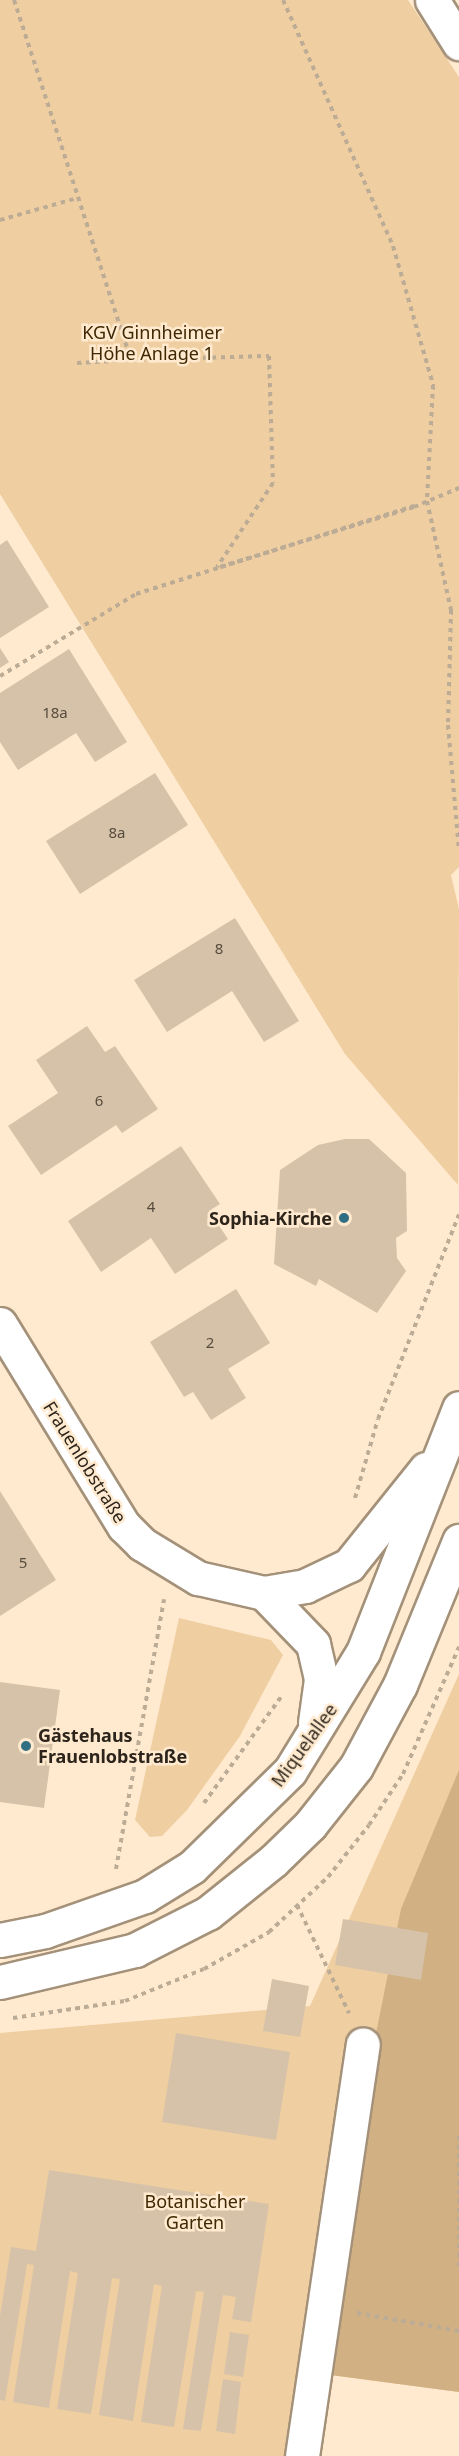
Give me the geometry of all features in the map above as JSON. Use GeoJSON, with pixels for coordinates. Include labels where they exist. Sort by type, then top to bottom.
{"type":"FeatureCollection","features":[{"type":"Feature","properties":{"kind":"main road"},"geometry":{"type":"LineString","coordinates":[[432,0],[459,43]]}},
{"type":"Feature","properties":{"kind":"main road","name":"Frauenlobstraße"},"geometry":{"type":"LineString","coordinates":[[0,1324],[124,1526],[142,1544],[198,1578],[264,1593]]}},
{"type":"Feature","properties":{"kind":"main road","name":"Miquelallee"},"geometry":{"type":"LineString","coordinates":[[0,1940],[98,1915],[192,1868],[290,1771],[313,1737],[363,1652],[459,1408]]}},
{"type":"Feature","properties":{"kind":"main road"},"geometry":{"type":"LineString","coordinates":[[264,1593],[304,1586],[349,1565],[446,1444]]}},
{"type":"Feature","properties":{"kind":"main road"},"geometry":{"type":"LineString","coordinates":[[0,1982],[135,1950],[208,1914],[273,1862],[356,1767],[400,1685],[459,1541]]}},
{"type":"Feature","properties":{"kind":"main road"},"geometry":{"type":"LineString","coordinates":[[264,1593],[313,1644],[321,1679],[313,1737]]}},
{"type":"Feature","properties":{"kind":"main road"},"geometry":{"type":"LineString","coordinates":[[302,2456],[327,2308],[363,2044]]}},
{"type":"Feature","properties":{"kind":"path"},"geometry":{"type":"LineString","coordinates":[[14,0],[130,360]]}},
{"type":"Feature","properties":{"kind":"path"},"geometry":{"type":"LineString","coordinates":[[283,0],[393,246],[433,385],[427,501],[451,610],[448,725],[459,851]]}},
{"type":"Feature","properties":{"kind":"path"},"geometry":{"type":"LineString","coordinates":[[0,220],[77,198]]}},
{"type":"Feature","properties":{"kind":"path"},"geometry":{"type":"LineString","coordinates":[[77,363],[269,356],[273,483],[217,567]]}},
{"type":"Feature","properties":{"kind":"path"},"geometry":{"type":"LineString","coordinates":[[0,676],[136,594],[417,505],[459,488]]}},
{"type":"Feature","properties":{"kind":"path"},"geometry":{"type":"LineString","coordinates":[[352,1506],[378,1419],[459,1215]]}},
{"type":"Feature","properties":{"kind":"path"},"geometry":{"type":"LineString","coordinates":[[116,1869],[165,1595]]}},
{"type":"Feature","properties":{"kind":"path"},"geometry":{"type":"LineString","coordinates":[[202,1805],[285,1691]]}},
{"type":"Feature","properties":{"kind":"path"},"geometry":{"type":"LineString","coordinates":[[105,1873],[125,1866]]}},
{"type":"Feature","properties":{"kind":"path"},"geometry":{"type":"LineString","coordinates":[[297,1905],[363,2044]]}},
{"type":"Feature","properties":{"kind":"path"},"geometry":{"type":"LineString","coordinates":[[459,2136],[459,2270]]}},
{"type":"Feature","properties":{"kind":"path"},"geometry":{"type":"LineString","coordinates":[[327,2308],[459,2331]]}},
{"type":"Feature","properties":{"kind":"green space","name":"KGV Ginnheimer Höhe Anlage 1"},"geometry":{"type":"Polygon","coordinates":[[[0,0],[408,0],[459,77],[459,867],[451,875],[459,909],[458,1185],[345,1054],[0,494],[0,0]]]}},
{"type":"Feature","properties":{"kind":"green space"},"geometry":{"type":"Polygon","coordinates":[[[179,1618],[271,1640],[283,1655],[240,1736],[187,1810],[162,1836],[150,1837],[135,1820],[179,1618]]]}},
{"type":"Feature","properties":{"kind":"green space","name":"Botanischer Garten"},"geometry":{"type":"Polygon","coordinates":[[[459,1674],[459,2392],[308,2372],[295,2456],[0,2456],[0,2033],[310,2006],[459,1674]]]}},
{"type":"Feature","properties":{"kind":"shaded area"},"geometry":{"type":"Polygon","coordinates":[[[459,1770],[459,2392],[308,2372],[401,1909],[459,1770]]]}},
{"type":"Feature","properties":{"kind":"building"},"geometry":{"type":"Polygon","coordinates":[[[7,540],[49,607],[0,638],[0,545],[7,540]]]}},
{"type":"Feature","properties":{"kind":"building"},"geometry":{"type":"Polygon","coordinates":[[[0,648],[9,662],[0,668],[0,648]]]}},
{"type":"Feature","properties":{"kind":"building"},"geometry":{"type":"Polygon","coordinates":[[[69,649],[127,742],[95,762],[76,733],[18,770],[0,742],[0,693],[69,649]]]}},
{"type":"Feature","properties":{"kind":"building"},"geometry":{"type":"Polygon","coordinates":[[[155,773],[188,825],[80,894],[46,841],[155,773]]]}},
{"type":"Feature","properties":{"kind":"building"},"geometry":{"type":"Polygon","coordinates":[[[235,918],[299,1021],[264,1042],[232,991],[167,1032],[134,980],[235,918]]]}},
{"type":"Feature","properties":{"kind":"building"},"geometry":{"type":"Polygon","coordinates":[[[87,1026],[105,1052],[115,1046],[158,1109],[122,1133],[116,1125],[41,1175],[8,1126],[58,1093],[36,1060],[87,1026]]]}},
{"type":"Feature","properties":{"kind":"building","name":"Sophia-Kirche"},"geometry":{"type":"Polygon","coordinates":[[[345,1139],[369,1139],[406,1173],[407,1231],[396,1238],[397,1258],[406,1271],[377,1313],[319,1279],[316,1286],[274,1264],[280,1170],[318,1145],[345,1139]]]}},
{"type":"Feature","properties":{"kind":"building"},"geometry":{"type":"Polygon","coordinates":[[[181,1146],[220,1204],[209,1211],[228,1239],[175,1274],[151,1238],[101,1272],[68,1221],[181,1146]]]}},
{"type":"Feature","properties":{"kind":"building"},"geometry":{"type":"Polygon","coordinates":[[[236,1289],[270,1343],[228,1369],[246,1398],[211,1420],[193,1392],[184,1397],[150,1342],[236,1289]]]}},
{"type":"Feature","properties":{"kind":"building"},"geometry":{"type":"Polygon","coordinates":[[[0,1491],[56,1580],[0,1616],[0,1491]]]}},
{"type":"Feature","properties":{"kind":"building","name":"Gästehaus Frauenlobstraße"},"geometry":{"type":"Polygon","coordinates":[[[0,1682],[60,1690],[44,1808],[0,1802],[0,1682]]]}},
{"type":"Feature","properties":{"kind":"building"},"geometry":{"type":"Polygon","coordinates":[[[343,1919],[428,1933],[421,1980],[335,1965],[343,1919]]]}},
{"type":"Feature","properties":{"kind":"building"},"geometry":{"type":"Polygon","coordinates":[[[272,1979],[309,1986],[300,2037],[263,2031],[272,1979]]]}},
{"type":"Feature","properties":{"kind":"building"},"geometry":{"type":"Polygon","coordinates":[[[176,2033],[290,2052],[276,2140],[162,2122],[176,2033]]]}},
{"type":"Feature","properties":{"kind":"building"},"geometry":{"type":"Polygon","coordinates":[[[49,2170],[269,2204],[251,2322],[232,2319],[236,2297],[223,2295],[201,2431],[183,2429],[204,2292],[196,2291],[174,2427],[141,2422],[162,2286],[154,2284],[133,2421],[99,2415],[120,2279],[112,2278],[91,2414],[57,2409],[78,2273],[70,2271],[49,2408],[13,2402],[34,2265],[27,2264],[5,2401],[0,2400],[0,2316],[11,2247],[36,2251],[49,2170]]]}},
{"type":"Feature","properties":{"kind":"building"},"geometry":{"type":"Polygon","coordinates":[[[230,2332],[249,2335],[243,2377],[224,2374],[230,2332]]]}},
{"type":"Feature","properties":{"kind":"building"},"geometry":{"type":"Polygon","coordinates":[[[223,2379],[241,2382],[235,2434],[216,2431],[223,2379]]]}},
{"type":"Feature","properties":{"kind":"place","name":"Sophia-Kirche"},"geometry":{"type":"Point","coordinates":[344,1218]}},
{"type":"Feature","properties":{"kind":"place","name":"Gästehaus Frauenlobstraße"},"geometry":{"type":"Point","coordinates":[26,1746]}}]}
